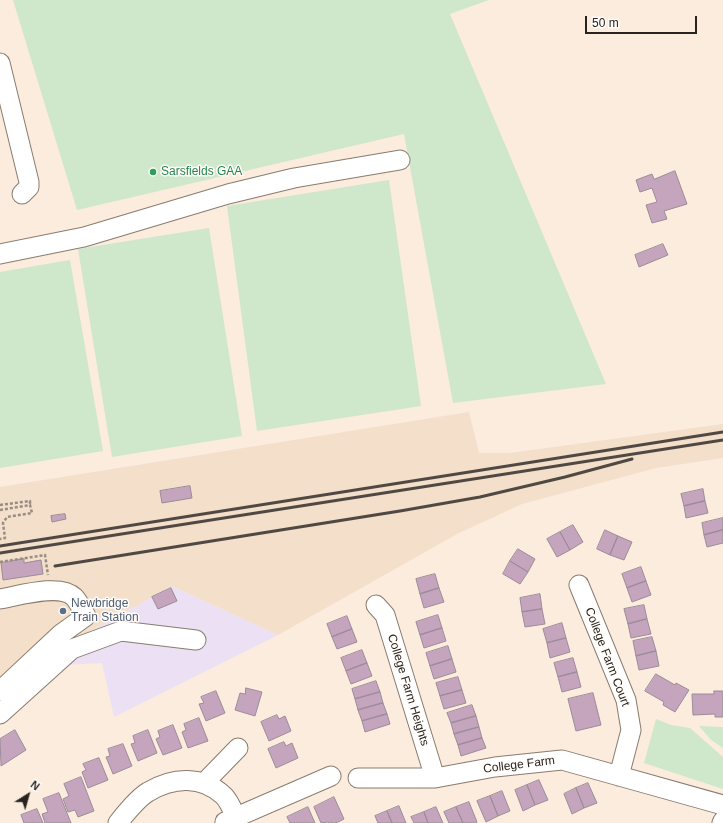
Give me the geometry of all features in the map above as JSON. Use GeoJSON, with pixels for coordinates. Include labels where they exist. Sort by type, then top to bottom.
{"type":"FeatureCollection","features":[{"type":"Feature","properties":{"kind":"street"},"geometry":{"type":"LineString","coordinates":[[0,62],[7,121],[29,182],[29,187],[22,194]]}},
{"type":"Feature","properties":{"kind":"street"},"geometry":{"type":"LineString","coordinates":[[0,254],[84,237],[228,194],[294,178],[400,160]]}},
{"type":"Feature","properties":{"kind":"street","name":"College Farm Court"},"geometry":{"type":"LineString","coordinates":[[579,585],[626,700],[630,730],[618,776]]}},
{"type":"Feature","properties":{"kind":"street"},"geometry":{"type":"LineString","coordinates":[[0,599],[53,590],[64,591],[74,597],[86,616],[61,634],[0,691]]}},
{"type":"Feature","properties":{"kind":"street","name":"College Farm Heights"},"geometry":{"type":"LineString","coordinates":[[376,605],[385,615],[435,778]]}},
{"type":"Feature","properties":{"kind":"street"},"geometry":{"type":"LineString","coordinates":[[0,714],[72,648],[121,631],[196,640]]}},
{"type":"Feature","properties":{"kind":"street"},"geometry":{"type":"LineString","coordinates":[[204,782],[238,748]]}},
{"type":"Feature","properties":{"kind":"street","name":"College Farm"},"geometry":{"type":"LineString","coordinates":[[358,778],[435,778],[495,767],[562,760],[723,805]]}},
{"type":"Feature","properties":{"kind":"street"},"geometry":{"type":"LineString","coordinates":[[121,821],[147,793],[171,782],[195,780],[204,782],[225,796],[230,820],[331,776]]}},
{"type":"Feature","properties":{"kind":"path"},"geometry":{"type":"LineString","coordinates":[[0,505],[30,501],[32,513],[7,517],[3,523],[5,538],[0,539]]}},
{"type":"Feature","properties":{"kind":"path"},"geometry":{"type":"LineString","coordinates":[[0,510],[30,505]]}},
{"type":"Feature","properties":{"kind":"path"},"geometry":{"type":"LineString","coordinates":[[0,562],[45,555],[49,583],[53,590]]}},
{"type":"Feature","properties":{"kind":"shaded area"},"geometry":{"type":"Polygon","coordinates":[[[469,412],[479,453],[510,453],[723,424],[723,458],[656,468],[522,504],[457,534],[278,635],[172,586],[67,644],[0,704],[0,487],[469,412]]]}},
{"type":"Feature","properties":{"kind":"shaded area"},"geometry":{"type":"Polygon","coordinates":[[[172,586],[278,635],[114,717],[102,663],[63,665],[67,644],[172,586]]]}},
{"type":"Feature","properties":{"kind":"green space","name":"Sarsfields GAA"},"geometry":{"type":"Polygon","coordinates":[[[13,0],[489,0],[450,14],[606,384],[453,403],[404,134],[77,210],[13,0]]]}},
{"type":"Feature","properties":{"kind":"green space"},"geometry":{"type":"Polygon","coordinates":[[[389,180],[421,406],[257,431],[227,206],[389,180]]]}},
{"type":"Feature","properties":{"kind":"green space"},"geometry":{"type":"Polygon","coordinates":[[[209,228],[242,436],[112,457],[78,249],[209,228]]]}},
{"type":"Feature","properties":{"kind":"green space"},"geometry":{"type":"Polygon","coordinates":[[[70,260],[103,451],[0,468],[0,272],[70,260]]]}},
{"type":"Feature","properties":{"kind":"green space"},"geometry":{"type":"Polygon","coordinates":[[[656,719],[671,725],[690,728],[723,757],[723,789],[644,763],[656,719]]]}},
{"type":"Feature","properties":{"kind":"green space"},"geometry":{"type":"Polygon","coordinates":[[[699,726],[723,727],[723,748],[711,740],[699,726]]]}},
{"type":"Feature","properties":{"kind":"building"},"geometry":{"type":"Polygon","coordinates":[[[675,171],[687,204],[664,211],[667,219],[652,223],[646,205],[657,202],[652,188],[640,192],[636,180],[652,174],[654,179],[675,171]]]}},
{"type":"Feature","properties":{"kind":"building"},"geometry":{"type":"Polygon","coordinates":[[[663,244],[668,255],[639,267],[635,255],[663,244]]]}},
{"type":"Feature","properties":{"kind":"building"},"geometry":{"type":"Polygon","coordinates":[[[190,486],[192,498],[162,503],[160,491],[190,486]]]}},
{"type":"Feature","properties":{"kind":"building"},"geometry":{"type":"Polygon","coordinates":[[[703,489],[705,501],[684,506],[681,494],[703,489]]]}},
{"type":"Feature","properties":{"kind":"building"},"geometry":{"type":"Polygon","coordinates":[[[705,501],[708,513],[686,518],[684,506],[705,501]]]}},
{"type":"Feature","properties":{"kind":"building"},"geometry":{"type":"Polygon","coordinates":[[[65,514],[66,519],[52,522],[51,516],[65,514]]]}},
{"type":"Feature","properties":{"kind":"building"},"geometry":{"type":"Polygon","coordinates":[[[723,518],[723,530],[704,535],[702,523],[723,518]]]}},
{"type":"Feature","properties":{"kind":"building"},"geometry":{"type":"Polygon","coordinates":[[[573,525],[583,542],[570,550],[560,532],[573,525]]]}},
{"type":"Feature","properties":{"kind":"building"},"geometry":{"type":"Polygon","coordinates":[[[605,530],[618,536],[610,555],[597,549],[605,530]]]}},
{"type":"Feature","properties":{"kind":"building"},"geometry":{"type":"Polygon","coordinates":[[[723,530],[723,543],[707,547],[704,535],[723,530]]]}},
{"type":"Feature","properties":{"kind":"building"},"geometry":{"type":"Polygon","coordinates":[[[560,532],[570,550],[557,557],[547,539],[560,532]]]}},
{"type":"Feature","properties":{"kind":"building"},"geometry":{"type":"Polygon","coordinates":[[[618,536],[632,542],[624,560],[610,555],[618,536]]]}},
{"type":"Feature","properties":{"kind":"building"},"geometry":{"type":"Polygon","coordinates":[[[518,549],[535,559],[528,572],[510,561],[518,549]]]}},
{"type":"Feature","properties":{"kind":"building"},"geometry":{"type":"Polygon","coordinates":[[[24,559],[24,563],[41,560],[43,574],[3,580],[1,563],[24,559]]]}},
{"type":"Feature","properties":{"kind":"building"},"geometry":{"type":"Polygon","coordinates":[[[510,561],[528,572],[520,584],[503,574],[510,561]]]}},
{"type":"Feature","properties":{"kind":"building"},"geometry":{"type":"Polygon","coordinates":[[[641,567],[646,581],[627,588],[622,574],[641,567]]]}},
{"type":"Feature","properties":{"kind":"building"},"geometry":{"type":"Polygon","coordinates":[[[435,574],[439,588],[420,594],[416,579],[435,574]]]}},
{"type":"Feature","properties":{"kind":"building"},"geometry":{"type":"Polygon","coordinates":[[[646,581],[651,595],[632,602],[627,588],[646,581]]]}},
{"type":"Feature","properties":{"kind":"building"},"geometry":{"type":"Polygon","coordinates":[[[171,588],[177,601],[158,609],[152,597],[171,588]]]}},
{"type":"Feature","properties":{"kind":"building"},"geometry":{"type":"Polygon","coordinates":[[[439,588],[444,602],[424,608],[420,594],[439,588]]]}},
{"type":"Feature","properties":{"kind":"building"},"geometry":{"type":"Polygon","coordinates":[[[540,594],[542,609],[522,612],[520,598],[540,594]]]}},
{"type":"Feature","properties":{"kind":"building"},"geometry":{"type":"Polygon","coordinates":[[[644,605],[647,619],[628,624],[624,609],[644,605]]]}},
{"type":"Feature","properties":{"kind":"building"},"geometry":{"type":"Polygon","coordinates":[[[542,609],[545,624],[525,627],[522,612],[542,609]]]}},
{"type":"Feature","properties":{"kind":"building"},"geometry":{"type":"Polygon","coordinates":[[[438,615],[442,628],[420,635],[416,622],[438,615]]]}},
{"type":"Feature","properties":{"kind":"building"},"geometry":{"type":"Polygon","coordinates":[[[347,616],[352,629],[332,637],[327,624],[347,616]]]}},
{"type":"Feature","properties":{"kind":"building"},"geometry":{"type":"Polygon","coordinates":[[[647,619],[651,634],[631,638],[628,624],[647,619]]]}},
{"type":"Feature","properties":{"kind":"building"},"geometry":{"type":"Polygon","coordinates":[[[562,623],[566,638],[547,643],[543,629],[562,623]]]}},
{"type":"Feature","properties":{"kind":"building"},"geometry":{"type":"Polygon","coordinates":[[[442,628],[446,641],[424,648],[420,635],[442,628]]]}},
{"type":"Feature","properties":{"kind":"building"},"geometry":{"type":"Polygon","coordinates":[[[352,629],[357,642],[337,649],[332,637],[352,629]]]}},
{"type":"Feature","properties":{"kind":"building"},"geometry":{"type":"Polygon","coordinates":[[[652,637],[656,651],[636,656],[633,641],[652,637]]]}},
{"type":"Feature","properties":{"kind":"building"},"geometry":{"type":"Polygon","coordinates":[[[566,638],[570,652],[550,658],[547,643],[566,638]]]}},
{"type":"Feature","properties":{"kind":"building"},"geometry":{"type":"Polygon","coordinates":[[[448,646],[452,659],[430,666],[426,653],[448,646]]]}},
{"type":"Feature","properties":{"kind":"building"},"geometry":{"type":"Polygon","coordinates":[[[362,650],[367,663],[346,671],[341,658],[362,650]]]}},
{"type":"Feature","properties":{"kind":"building"},"geometry":{"type":"Polygon","coordinates":[[[656,651],[659,666],[639,670],[636,656],[656,651]]]}},
{"type":"Feature","properties":{"kind":"building"},"geometry":{"type":"Polygon","coordinates":[[[573,658],[577,672],[558,677],[554,663],[573,658]]]}},
{"type":"Feature","properties":{"kind":"building"},"geometry":{"type":"Polygon","coordinates":[[[452,659],[456,672],[434,679],[430,666],[452,659]]]}},
{"type":"Feature","properties":{"kind":"building"},"geometry":{"type":"Polygon","coordinates":[[[367,663],[372,676],[351,684],[346,671],[367,663]]]}},
{"type":"Feature","properties":{"kind":"building"},"geometry":{"type":"Polygon","coordinates":[[[577,672],[581,687],[562,692],[558,677],[577,672]]]}},
{"type":"Feature","properties":{"kind":"building"},"geometry":{"type":"Polygon","coordinates":[[[656,674],[675,685],[676,683],[689,690],[675,712],[663,705],[664,702],[645,691],[656,674]]]}},
{"type":"Feature","properties":{"kind":"building"},"geometry":{"type":"Polygon","coordinates":[[[458,677],[462,690],[440,696],[436,683],[458,677]]]}},
{"type":"Feature","properties":{"kind":"building"},"geometry":{"type":"Polygon","coordinates":[[[376,681],[380,692],[355,699],[352,689],[376,681]]]}},
{"type":"Feature","properties":{"kind":"building"},"geometry":{"type":"Polygon","coordinates":[[[246,688],[262,692],[255,716],[235,710],[240,693],[245,694],[246,688]]]}},
{"type":"Feature","properties":{"kind":"building"},"geometry":{"type":"Polygon","coordinates":[[[462,690],[466,703],[444,709],[440,696],[462,690]]]}},
{"type":"Feature","properties":{"kind":"building"},"geometry":{"type":"Polygon","coordinates":[[[216,691],[225,713],[206,721],[199,704],[204,703],[201,697],[216,691]]]}},
{"type":"Feature","properties":{"kind":"building"},"geometry":{"type":"Polygon","coordinates":[[[714,691],[723,691],[723,717],[715,717],[715,714],[693,715],[692,694],[714,694],[714,691]]]}},
{"type":"Feature","properties":{"kind":"building"},"geometry":{"type":"Polygon","coordinates":[[[380,692],[383,703],[358,710],[355,699],[380,692]]]}},
{"type":"Feature","properties":{"kind":"building"},"geometry":{"type":"Polygon","coordinates":[[[593,693],[601,725],[576,731],[568,699],[593,693]]]}},
{"type":"Feature","properties":{"kind":"building"},"geometry":{"type":"Polygon","coordinates":[[[383,703],[387,714],[362,721],[358,710],[383,703]]]}},
{"type":"Feature","properties":{"kind":"building"},"geometry":{"type":"Polygon","coordinates":[[[472,705],[476,716],[451,723],[447,713],[472,705]]]}},
{"type":"Feature","properties":{"kind":"building"},"geometry":{"type":"Polygon","coordinates":[[[387,714],[390,724],[365,732],[362,721],[387,714]]]}},
{"type":"Feature","properties":{"kind":"building"},"geometry":{"type":"Polygon","coordinates":[[[277,715],[279,719],[285,716],[291,731],[269,741],[261,722],[277,715]]]}},
{"type":"Feature","properties":{"kind":"building"},"geometry":{"type":"Polygon","coordinates":[[[476,716],[479,727],[454,734],[451,723],[476,716]]]}},
{"type":"Feature","properties":{"kind":"building"},"geometry":{"type":"Polygon","coordinates":[[[199,718],[208,741],[188,748],[182,732],[186,730],[184,724],[199,718]]]}},
{"type":"Feature","properties":{"kind":"building"},"geometry":{"type":"Polygon","coordinates":[[[173,725],[182,748],[163,755],[156,739],[160,737],[158,731],[173,725]]]}},
{"type":"Feature","properties":{"kind":"building"},"geometry":{"type":"Polygon","coordinates":[[[479,727],[482,738],[458,745],[454,734],[479,727]]]}},
{"type":"Feature","properties":{"kind":"building"},"geometry":{"type":"Polygon","coordinates":[[[15,730],[26,750],[1,766],[0,739],[15,730]]]}},
{"type":"Feature","properties":{"kind":"building"},"geometry":{"type":"Polygon","coordinates":[[[148,730],[157,753],[138,761],[131,744],[135,743],[133,736],[148,730]]]}},
{"type":"Feature","properties":{"kind":"building"},"geometry":{"type":"Polygon","coordinates":[[[482,738],[486,748],[461,756],[458,745],[482,738]]]}},
{"type":"Feature","properties":{"kind":"building"},"geometry":{"type":"Polygon","coordinates":[[[284,742],[286,746],[292,743],[298,758],[276,768],[268,749],[284,742]]]}},
{"type":"Feature","properties":{"kind":"building"},"geometry":{"type":"Polygon","coordinates":[[[123,744],[132,766],[113,774],[106,757],[110,756],[108,749],[123,744]]]}},
{"type":"Feature","properties":{"kind":"building"},"geometry":{"type":"Polygon","coordinates":[[[99,758],[108,780],[88,788],[82,772],[86,770],[83,764],[99,758]]]}},
{"type":"Feature","properties":{"kind":"building"},"geometry":{"type":"Polygon","coordinates":[[[81,777],[94,811],[78,817],[75,810],[68,812],[63,799],[69,796],[64,784],[81,777]]]}},
{"type":"Feature","properties":{"kind":"building"},"geometry":{"type":"Polygon","coordinates":[[[539,780],[548,800],[535,805],[527,785],[539,780]]]}},
{"type":"Feature","properties":{"kind":"building"},"geometry":{"type":"Polygon","coordinates":[[[588,783],[597,803],[584,808],[576,788],[588,783]]]}},
{"type":"Feature","properties":{"kind":"building"},"geometry":{"type":"Polygon","coordinates":[[[527,785],[535,805],[523,811],[515,790],[527,785]]]}},
{"type":"Feature","properties":{"kind":"building"},"geometry":{"type":"Polygon","coordinates":[[[576,788],[584,808],[572,814],[564,794],[576,788]]]}},
{"type":"Feature","properties":{"kind":"building"},"geometry":{"type":"Polygon","coordinates":[[[502,791],[510,811],[498,816],[490,796],[502,791]]]}},
{"type":"Feature","properties":{"kind":"building"},"geometry":{"type":"Polygon","coordinates":[[[59,793],[71,823],[45,823],[42,814],[48,812],[43,799],[59,793]]]}},
{"type":"Feature","properties":{"kind":"building"},"geometry":{"type":"Polygon","coordinates":[[[490,796],[498,816],[486,822],[477,801],[490,796]]]}},
{"type":"Feature","properties":{"kind":"building"},"geometry":{"type":"Polygon","coordinates":[[[334,797],[344,819],[336,823],[321,823],[314,807],[334,797]]]}},
{"type":"Feature","properties":{"kind":"building"},"geometry":{"type":"Polygon","coordinates":[[[469,802],[477,822],[463,823],[456,807],[469,802]]]}},
{"type":"Feature","properties":{"kind":"building"},"geometry":{"type":"Polygon","coordinates":[[[399,806],[406,823],[392,823],[387,811],[399,806]]]}},
{"type":"Feature","properties":{"kind":"building"},"geometry":{"type":"Polygon","coordinates":[[[308,807],[315,823],[290,823],[287,817],[308,807]]]}},
{"type":"Feature","properties":{"kind":"building"},"geometry":{"type":"Polygon","coordinates":[[[436,807],[443,823],[428,823],[424,812],[436,807]]]}},
{"type":"Feature","properties":{"kind":"building"},"geometry":{"type":"Polygon","coordinates":[[[456,807],[463,823],[449,823],[444,812],[456,807]]]}},
{"type":"Feature","properties":{"kind":"building"},"geometry":{"type":"Polygon","coordinates":[[[37,809],[43,823],[24,823],[21,815],[37,809]]]}},
{"type":"Feature","properties":{"kind":"building"},"geometry":{"type":"Polygon","coordinates":[[[387,811],[392,823],[378,823],[375,816],[387,811]]]}},
{"type":"Feature","properties":{"kind":"building"},"geometry":{"type":"Polygon","coordinates":[[[424,812],[428,823],[414,823],[411,817],[424,812]]]}},
{"type":"Feature","properties":{"kind":"railway"},"geometry":{"type":"LineString","coordinates":[[0,546],[723,432]]}},
{"type":"Feature","properties":{"kind":"railway"},"geometry":{"type":"LineString","coordinates":[[0,553],[723,440]]}},
{"type":"Feature","properties":{"kind":"railway"},"geometry":{"type":"LineString","coordinates":[[55,566],[480,497],[565,477],[632,459]]}},
{"type":"Feature","properties":{"kind":"place","name":"Sarsfields GAA"},"geometry":{"type":"Point","coordinates":[153,172]}},
{"type":"Feature","properties":{"kind":"place","name":"Newbridge Train Station"},"geometry":{"type":"Point","coordinates":[63,611]}}]}
